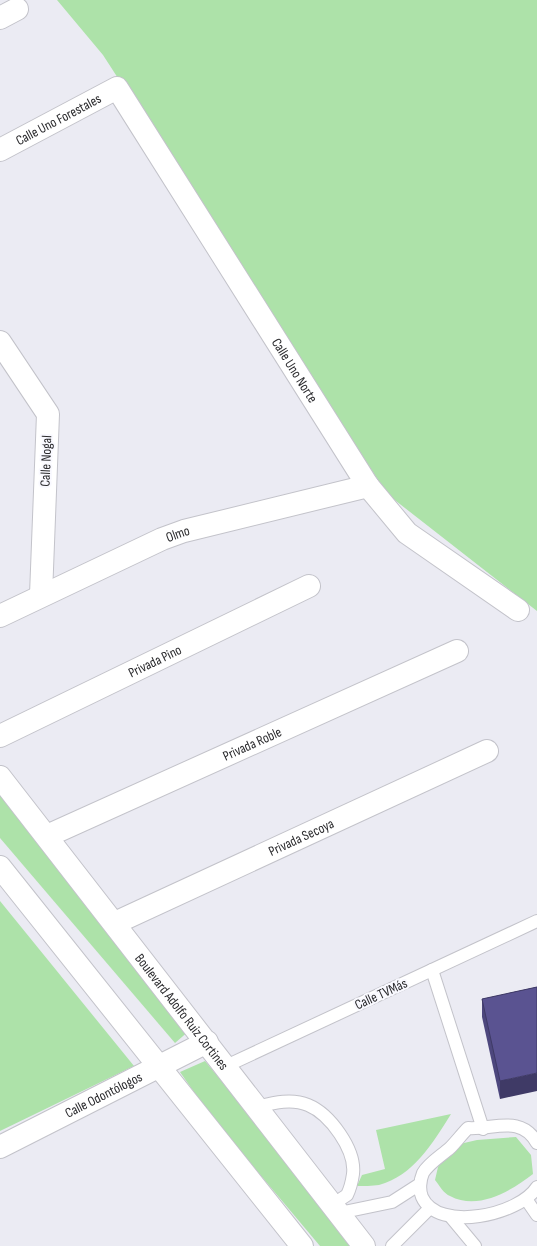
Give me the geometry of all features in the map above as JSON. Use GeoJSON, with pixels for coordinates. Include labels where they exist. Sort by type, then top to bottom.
{"type":"FeatureCollection","features":[{"type":"Feature","properties":{"kind":"street","name":"Calle Uno Forestales"},"geometry":{"type":"LineString","coordinates":[[0,150],[117,88]]}},
{"type":"Feature","properties":{"kind":"street","name":"Calle Uno Norte"},"geometry":{"type":"LineString","coordinates":[[117,88],[368,486],[407,533],[518,610]]}},
{"type":"Feature","properties":{"kind":"street","name":"Calle Nogal"},"geometry":{"type":"LineString","coordinates":[[0,342],[48,414],[41,595]]}},
{"type":"Feature","properties":{"kind":"street","name":"Olmo"},"geometry":{"type":"LineString","coordinates":[[0,616],[41,595],[162,539],[184,531],[368,486]]}},
{"type":"Feature","properties":{"kind":"street","name":"Privada Pino"},"geometry":{"type":"LineString","coordinates":[[0,736],[309,586]]}},
{"type":"Feature","properties":{"kind":"street","name":"Privada Roble"},"geometry":{"type":"LineString","coordinates":[[47,836],[457,651]]}},
{"type":"Feature","properties":{"kind":"street","name":"Privada Secoya"},"geometry":{"type":"LineString","coordinates":[[115,923],[488,751]]}},
{"type":"Feature","properties":{"kind":"street","name":"Boulevard Adolfo Ruiz Cortines"},"geometry":{"type":"LineString","coordinates":[[0,777],[226,1066],[364,1246]]}},
{"type":"Feature","properties":{"kind":"street"},"geometry":{"type":"LineString","coordinates":[[0,867],[302,1246]]}},
{"type":"Feature","properties":{"kind":"street","name":"Calle Odontólogos"},"geometry":{"type":"LineString","coordinates":[[0,1147],[207,1042]]}},
{"type":"Feature","properties":{"kind":"lane","name":"Calle TVMás"},"geometry":{"type":"LineString","coordinates":[[226,1066],[537,922]]}},
{"type":"Feature","properties":{"kind":"lane"},"geometry":{"type":"LineString","coordinates":[[432,970],[483,1129]]}},
{"type":"Feature","properties":{"kind":"lane"},"geometry":{"type":"LineString","coordinates":[[257,1107],[281,1101],[307,1105],[317,1110],[340,1134],[347,1145],[352,1159],[353,1174],[347,1195],[335,1209]]}},
{"type":"Feature","properties":{"kind":"lane"},"geometry":{"type":"LineString","coordinates":[[537,1143],[525,1130],[512,1125],[499,1124],[483,1129],[468,1128],[451,1146],[428,1166],[423,1174],[420,1184],[421,1194],[430,1208],[440,1214],[450,1216],[484,1216],[526,1199],[537,1187]]}},
{"type":"Feature","properties":{"kind":"lane"},"geometry":{"type":"LineString","coordinates":[[335,1209],[392,1202],[420,1184]]}},
{"type":"Feature","properties":{"kind":"lane"},"geometry":{"type":"LineString","coordinates":[[526,1199],[537,1215]]}},
{"type":"Feature","properties":{"kind":"lane"},"geometry":{"type":"LineString","coordinates":[[392,1246],[430,1208]]}},
{"type":"Feature","properties":{"kind":"lane"},"geometry":{"type":"LineString","coordinates":[[450,1216],[475,1246]]}},
{"type":"Feature","properties":{"kind":"green space"},"geometry":{"type":"Polygon","coordinates":[[[57,0],[537,0],[537,611],[387,494],[103,55],[57,0]]]}},
{"type":"Feature","properties":{"kind":"green space"},"geometry":{"type":"Polygon","coordinates":[[[0,794],[190,1030],[175,1043],[0,838],[0,794]]]}},
{"type":"Feature","properties":{"kind":"green space"},"geometry":{"type":"Polygon","coordinates":[[[0,901],[134,1066],[0,1131],[0,901]]]}},
{"type":"Feature","properties":{"kind":"green space"},"geometry":{"type":"Polygon","coordinates":[[[205,1061],[359,1246],[320,1246],[210,1115],[180,1072],[205,1061]]]}},
{"type":"Feature","properties":{"kind":"green space"},"geometry":{"type":"Polygon","coordinates":[[[451,1114],[421,1157],[402,1174],[391,1181],[379,1185],[357,1186],[362,1175],[385,1169],[376,1130],[451,1114]]]}},
{"type":"Feature","properties":{"kind":"green space"},"geometry":{"type":"Polygon","coordinates":[[[516,1137],[531,1155],[533,1174],[515,1187],[494,1197],[472,1201],[461,1200],[450,1196],[435,1180],[438,1167],[451,1146],[477,1140],[516,1137]]]}},
{"type":"Feature","properties":{"kind":"building"},"geometry":{"type":"Polygon","coordinates":[[[537,987],[537,1073],[500,1081],[482,999],[537,987]]]}}]}
